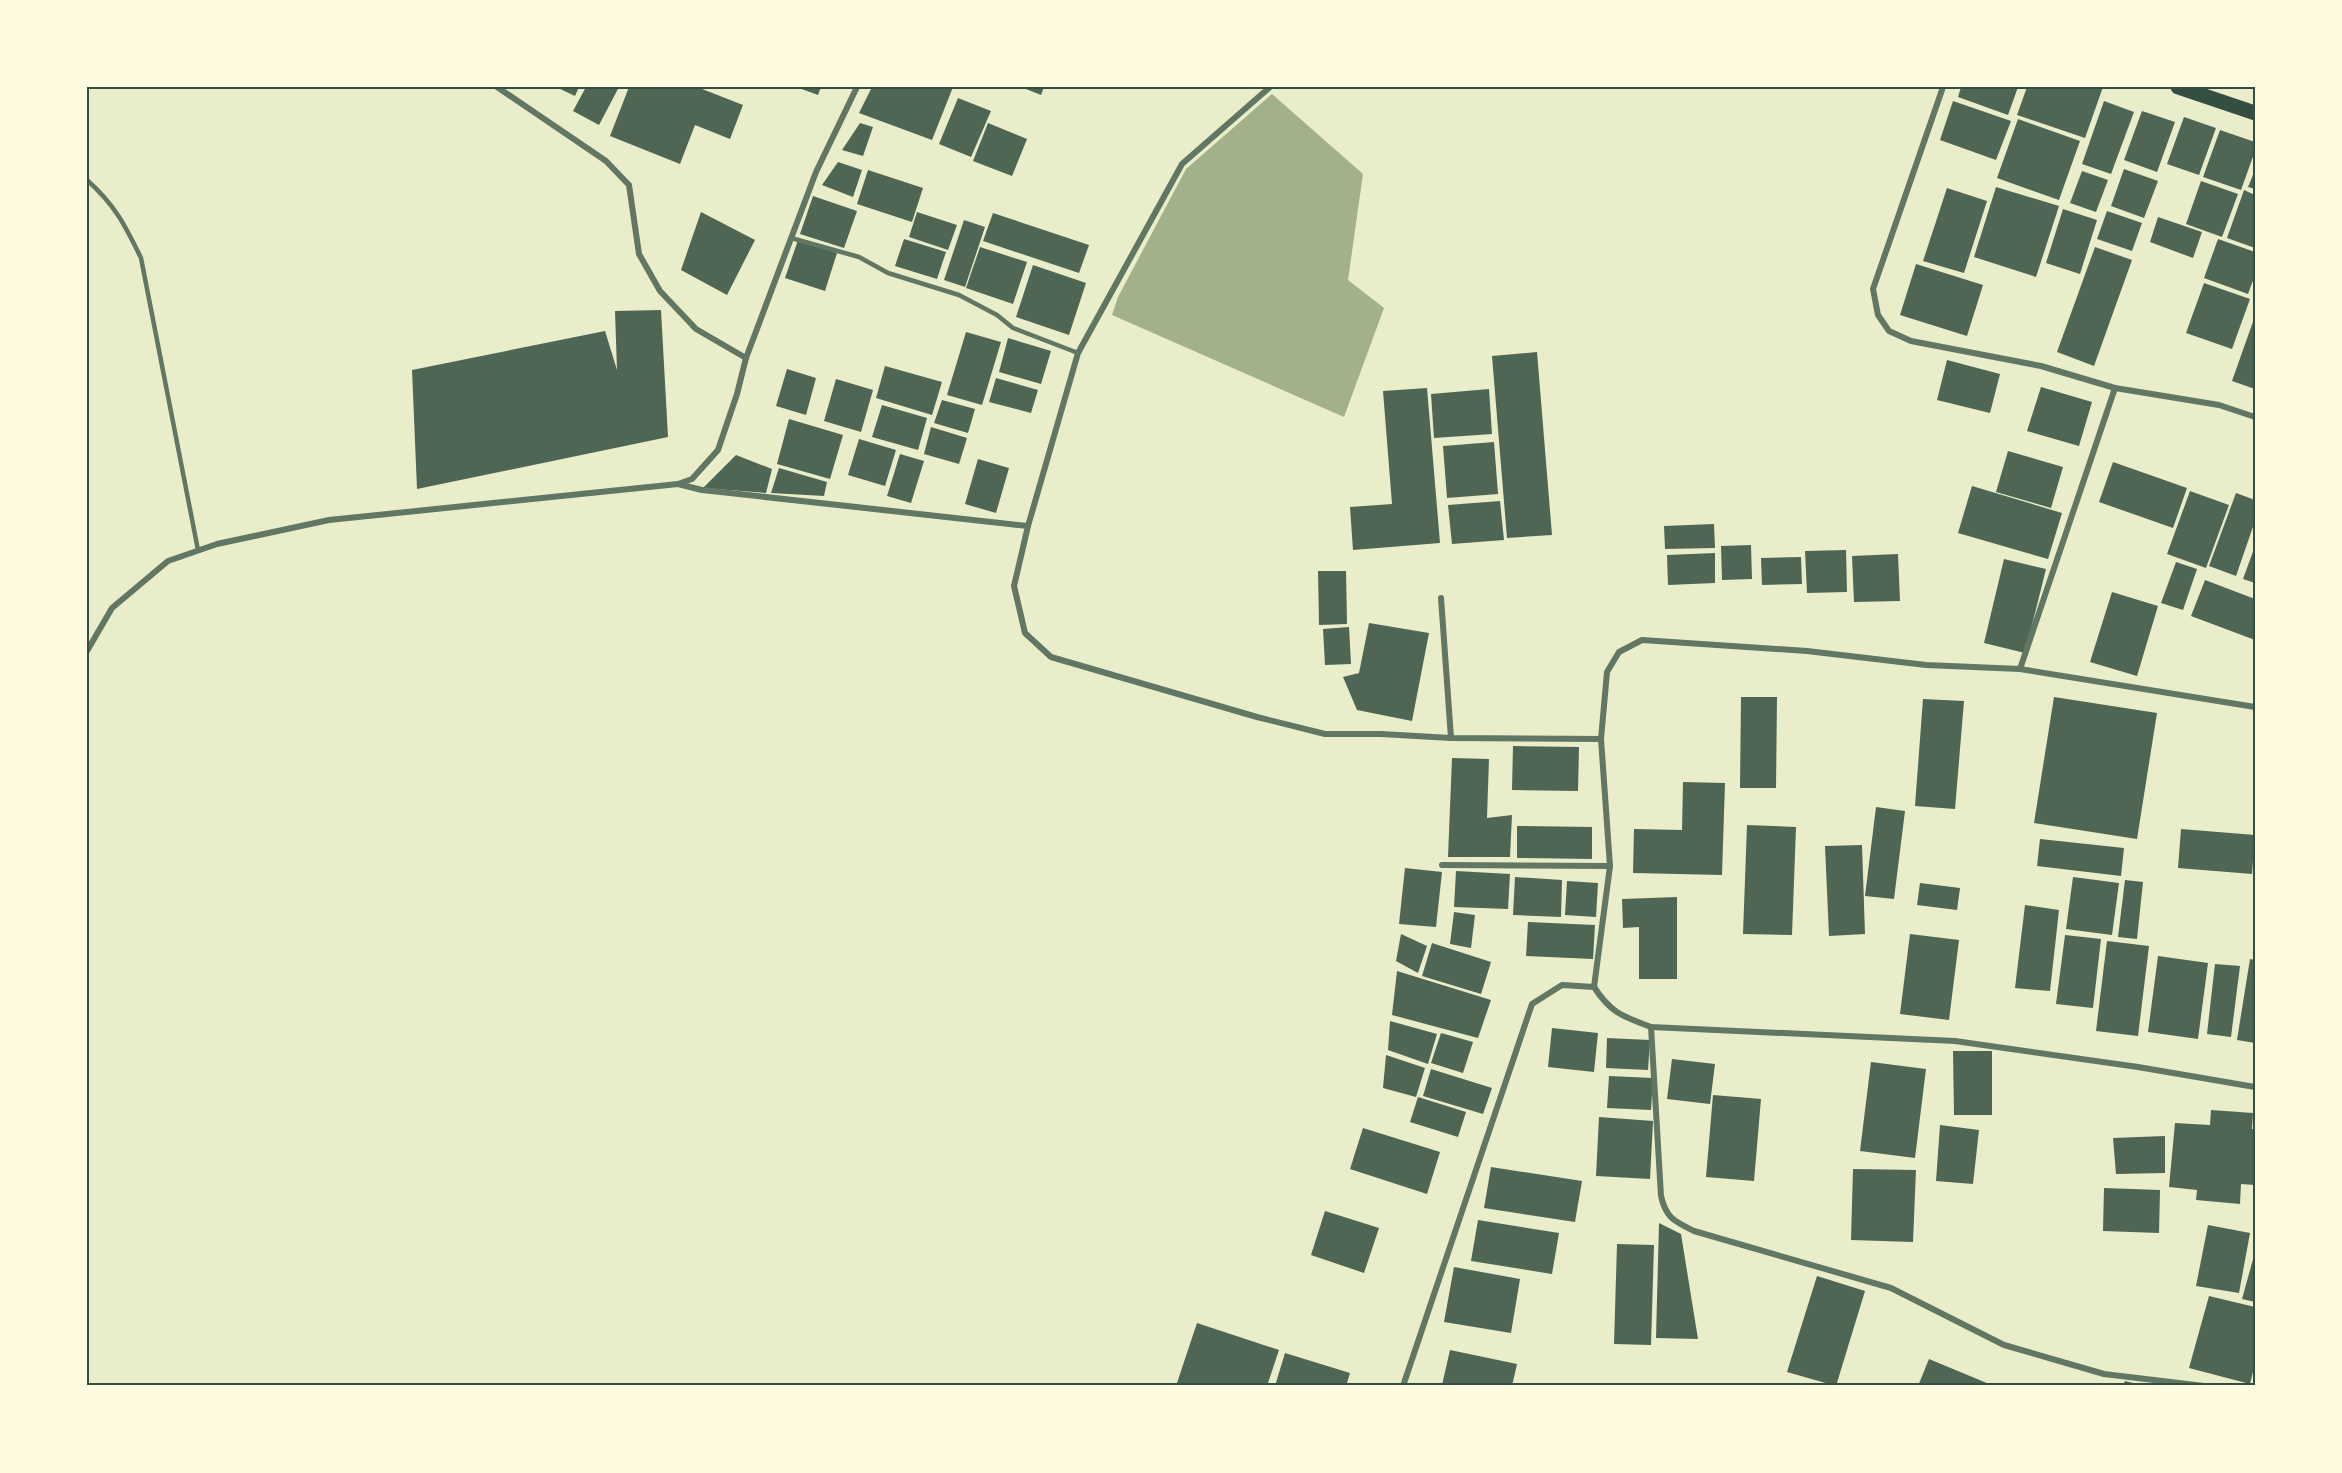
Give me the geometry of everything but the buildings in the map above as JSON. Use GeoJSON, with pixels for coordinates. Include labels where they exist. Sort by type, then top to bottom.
{"type":"FeatureCollection","features":[{"type":"Feature","properties":{"kind":"main road"},"geometry":{"type":"LineString","coordinates":[[2178,87],[2208,92],[2255,113]]}},
{"type":"Feature","properties":{"kind":"street"},"geometry":{"type":"LineString","coordinates":[[496,87],[606,161],[629,185],[639,254],[660,291],[696,329],[746,358]]}},
{"type":"Feature","properties":{"kind":"street"},"geometry":{"type":"LineString","coordinates":[[87,651],[112,608],[168,561],[217,544],[329,520],[678,484],[692,479],[718,450],[738,394],[746,358],[816,172],[857,87]]}},
{"type":"Feature","properties":{"kind":"street"},"geometry":{"type":"LineString","coordinates":[[1270,87],[1182,164],[1078,353],[1028,526],[1014,586],[1025,633],[1051,657],[1257,717],[1324,734],[1601,739]]}},
{"type":"Feature","properties":{"kind":"street"},"geometry":{"type":"LineString","coordinates":[[1943,87],[1873,289],[1878,315],[1889,331],[1911,341],[2041,366],[2115,388],[2218,405],[2255,417]]}},
{"type":"Feature","properties":{"kind":"street"},"geometry":{"type":"LineString","coordinates":[[2020,669],[2115,388]]}},
{"type":"Feature","properties":{"kind":"street"},"geometry":{"type":"LineString","coordinates":[[678,484],[702,490],[1028,526]]}},
{"type":"Feature","properties":{"kind":"street"},"geometry":{"type":"LineString","coordinates":[[1441,597],[1451,738]]}},
{"type":"Feature","properties":{"kind":"street"},"geometry":{"type":"LineString","coordinates":[[2255,707],[2020,669],[1926,665],[1808,651],[1642,640],[1619,652],[1607,672],[1601,739],[1610,866],[1593,987],[1605,1004],[1620,1015],[1651,1027],[1956,1041],[2138,1067],[2255,1087]]}},
{"type":"Feature","properties":{"kind":"street"},"geometry":{"type":"LineString","coordinates":[[1442,866],[1610,866]]}},
{"type":"Feature","properties":{"kind":"street"},"geometry":{"type":"LineString","coordinates":[[1403,1386],[1532,1004],[1562,985],[1593,987]]}},
{"type":"Feature","properties":{"kind":"street"},"geometry":{"type":"LineString","coordinates":[[1651,1027],[1661,1196],[1665,1211],[1676,1222],[1694,1231],[1891,1288],[2004,1346],[2104,1374],[2204,1386]]}},
{"type":"Feature","properties":{"kind":"lane"},"geometry":{"type":"LineString","coordinates":[[87,180],[112,203],[141,258],[198,550]]}},
{"type":"Feature","properties":{"kind":"lane"},"geometry":{"type":"LineString","coordinates":[[791,238],[859,257],[888,273],[959,295],[997,315],[1013,328],[1078,353]]}},
{"type":"Feature","properties":{"kind":"shaded area"},"geometry":{"type":"Polygon","coordinates":[[[1272,94],[1363,174],[1348,280],[1384,308],[1344,417],[1112,315],[1118,297],[1186,169],[1272,94]]]}}]}
